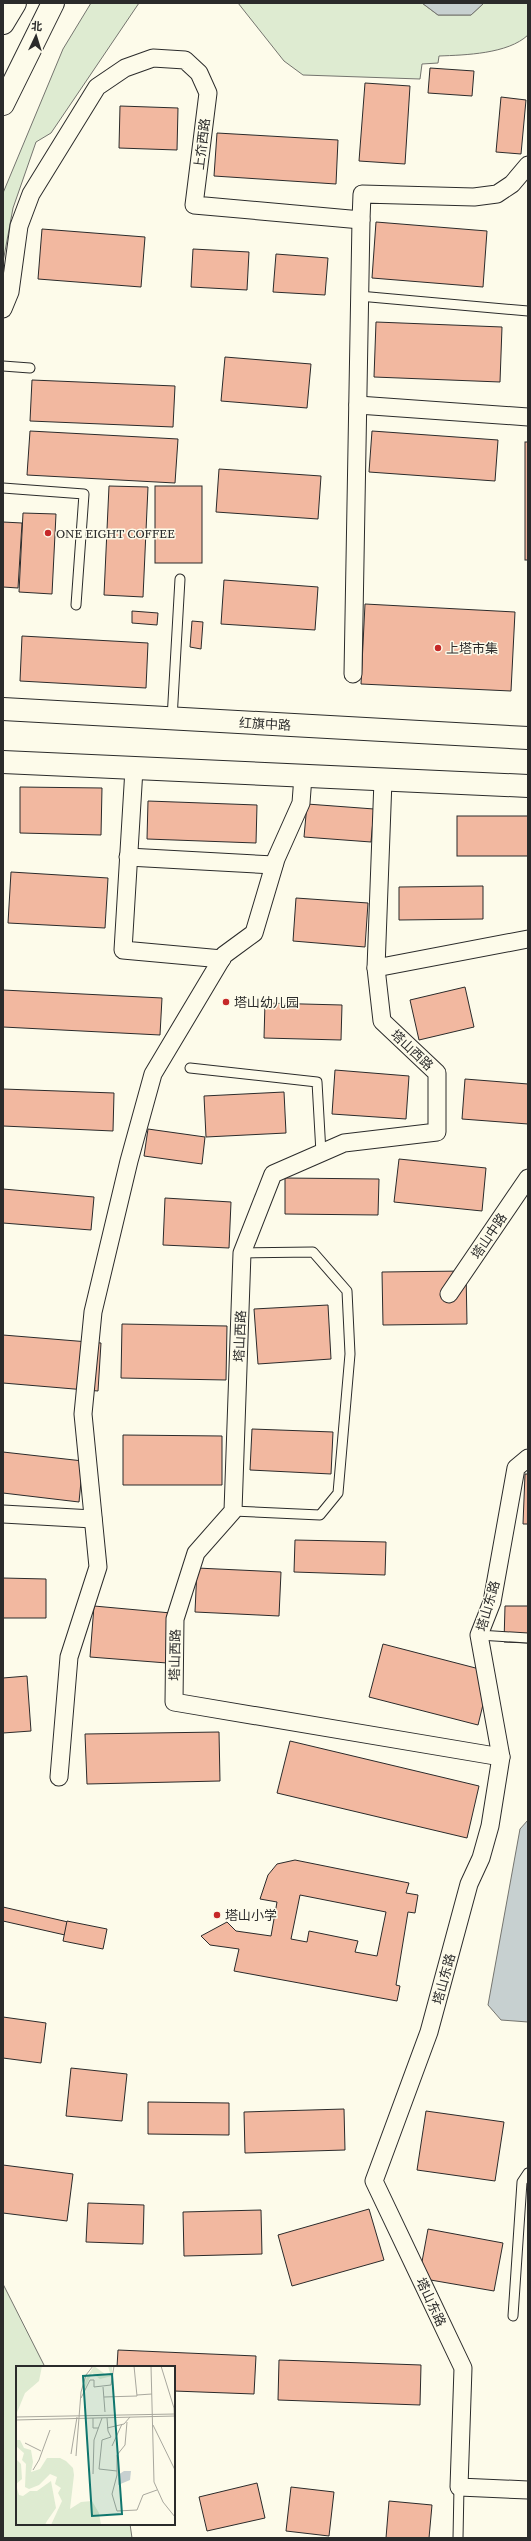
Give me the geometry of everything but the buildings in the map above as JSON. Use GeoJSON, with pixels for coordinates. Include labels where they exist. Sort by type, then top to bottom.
{"type":"FeatureCollection","features":[{"type":"Feature","properties":{"kind":"main road"},"geometry":{"type":"LineString","coordinates":[[3,23],[15,3]]}},
{"type":"Feature","properties":{"kind":"main road"},"geometry":{"type":"LineString","coordinates":[[3,104],[53,3]]}},
{"type":"Feature","properties":{"kind":"main road","name":"红旗中路"},"geometry":{"type":"LineString","coordinates":[[3,709],[528,738]]}},
{"type":"Feature","properties":{"kind":"main road"},"geometry":{"type":"LineString","coordinates":[[3,762],[528,786]]}},
{"type":"Feature","properties":{"kind":"street","name":"上夼西路"},"geometry":{"type":"LineString","coordinates":[[3,309],[10,292],[19,226],[31,194],[97,87],[125,68],[153,58],[185,60],[199,73],[208,93],[194,205],[361,220]]}},
{"type":"Feature","properties":{"kind":"street"},"geometry":{"type":"LineString","coordinates":[[353,674],[362,194],[474,197],[496,194],[512,184],[528,165]]}},
{"type":"Feature","properties":{"kind":"street"},"geometry":{"type":"LineString","coordinates":[[358,405],[528,417]]}},
{"type":"Feature","properties":{"kind":"street"},"geometry":{"type":"LineString","coordinates":[[134,769],[122,950],[222,959]]}},
{"type":"Feature","properties":{"kind":"street"},"geometry":{"type":"LineString","coordinates":[[59,1777],[69,1657],[98,1567],[83,1414],[93,1312],[129,1161],[153,1074],[222,959],[240,941],[254,933],[274,865],[301,803],[303,776]]}},
{"type":"Feature","properties":{"kind":"street","name":"塔山西路"},"geometry":{"type":"LineString","coordinates":[[383,780],[376,968],[382,1021],[437,1073],[437,1132],[344,1143],[273,1174],[242,1253],[233,1511],[196,1553],[175,1619],[174,1702],[501,1757]]}},
{"type":"Feature","properties":{"kind":"street"},"geometry":{"type":"LineString","coordinates":[[128,857],[274,865]]}},
{"type":"Feature","properties":{"kind":"street"},"geometry":{"type":"LineString","coordinates":[[376,968],[528,939]]}},
{"type":"Feature","properties":{"kind":"street","name":"塔山中路"},"geometry":{"type":"LineString","coordinates":[[449,1294],[528,1178]]}},
{"type":"Feature","properties":{"kind":"street","name":"塔山东路"},"geometry":{"type":"LineString","coordinates":[[459,2487],[463,2368],[374,2181],[429,2032],[469,1884],[481,1858],[490,1826],[501,1757],[479,1635],[492,1602],[516,1468],[528,1458]]}},
{"type":"Feature","properties":{"kind":"street"},"geometry":{"type":"LineString","coordinates":[[3,1514],[93,1519]]}},
{"type":"Feature","properties":{"kind":"street"},"geometry":{"type":"LineString","coordinates":[[459,2487],[528,2490]]}},
{"type":"Feature","properties":{"kind":"lane"},"geometry":{"type":"LineString","coordinates":[[359,296],[528,311]]}},
{"type":"Feature","properties":{"kind":"lane"},"geometry":{"type":"LineString","coordinates":[[3,366],[30,368]]}},
{"type":"Feature","properties":{"kind":"lane"},"geometry":{"type":"LineString","coordinates":[[3,488],[84,494],[76,605]]}},
{"type":"Feature","properties":{"kind":"lane"},"geometry":{"type":"LineString","coordinates":[[172,719],[180,579]]}},
{"type":"Feature","properties":{"kind":"lane"},"geometry":{"type":"LineString","coordinates":[[190,1068],[317,1082],[321,1153]]}},
{"type":"Feature","properties":{"kind":"lane"},"geometry":{"type":"LineString","coordinates":[[233,1511],[320,1515],[338,1493],[350,1354],[347,1291],[313,1252],[242,1253]]}},
{"type":"Feature","properties":{"kind":"lane"},"geometry":{"type":"LineString","coordinates":[[479,1635],[528,1638]]}},
{"type":"Feature","properties":{"kind":"lane"},"geometry":{"type":"LineString","coordinates":[[513,2316],[522,2182],[528,2173]]}},
{"type":"Feature","properties":{"kind":"lane"},"geometry":{"type":"LineString","coordinates":[[458,2538],[459,2487]]}},
{"type":"Feature","properties":{"kind":"green space"},"geometry":{"type":"Polygon","coordinates":[[[91,3],[139,3],[51,133],[36,142],[13,208],[3,262],[3,193],[63,49],[91,3]]]}},
{"type":"Feature","properties":{"kind":"green space"},"geometry":{"type":"Polygon","coordinates":[[[238,3],[422,3],[438,15],[471,15],[484,3],[528,3],[528,35],[520,41],[498,50],[473,54],[439,56],[438,63],[422,64],[420,79],[303,75],[284,61],[238,3]]]}},
{"type":"Feature","properties":{"kind":"green space"},"geometry":{"type":"Polygon","coordinates":[[[3,2284],[44,2366],[16,2366],[16,2525],[130,2525],[132,2538],[3,2538],[3,2284]]]}},
{"type":"Feature","properties":{"kind":"shaded area"},"geometry":{"type":"Polygon","coordinates":[[[422,3],[484,3],[471,15],[438,15],[422,3]]]}},
{"type":"Feature","properties":{"kind":"shaded area"},"geometry":{"type":"Polygon","coordinates":[[[528,1820],[528,2022],[501,2020],[488,2005],[520,1829],[528,1820]]]}},
{"type":"Feature","properties":{"kind":"place","name":"ONE EIGHT COFFEE"},"geometry":{"type":"Point","coordinates":[48,533]}},
{"type":"Feature","properties":{"kind":"place","name":"上塔市集"},"geometry":{"type":"Point","coordinates":[438,648]}},
{"type":"Feature","properties":{"kind":"place","name":"塔山幼儿园"},"geometry":{"type":"Point","coordinates":[226,1002]}},
{"type":"Feature","properties":{"kind":"place","name":"塔山小学"},"geometry":{"type":"Point","coordinates":[217,1915]}}]}
